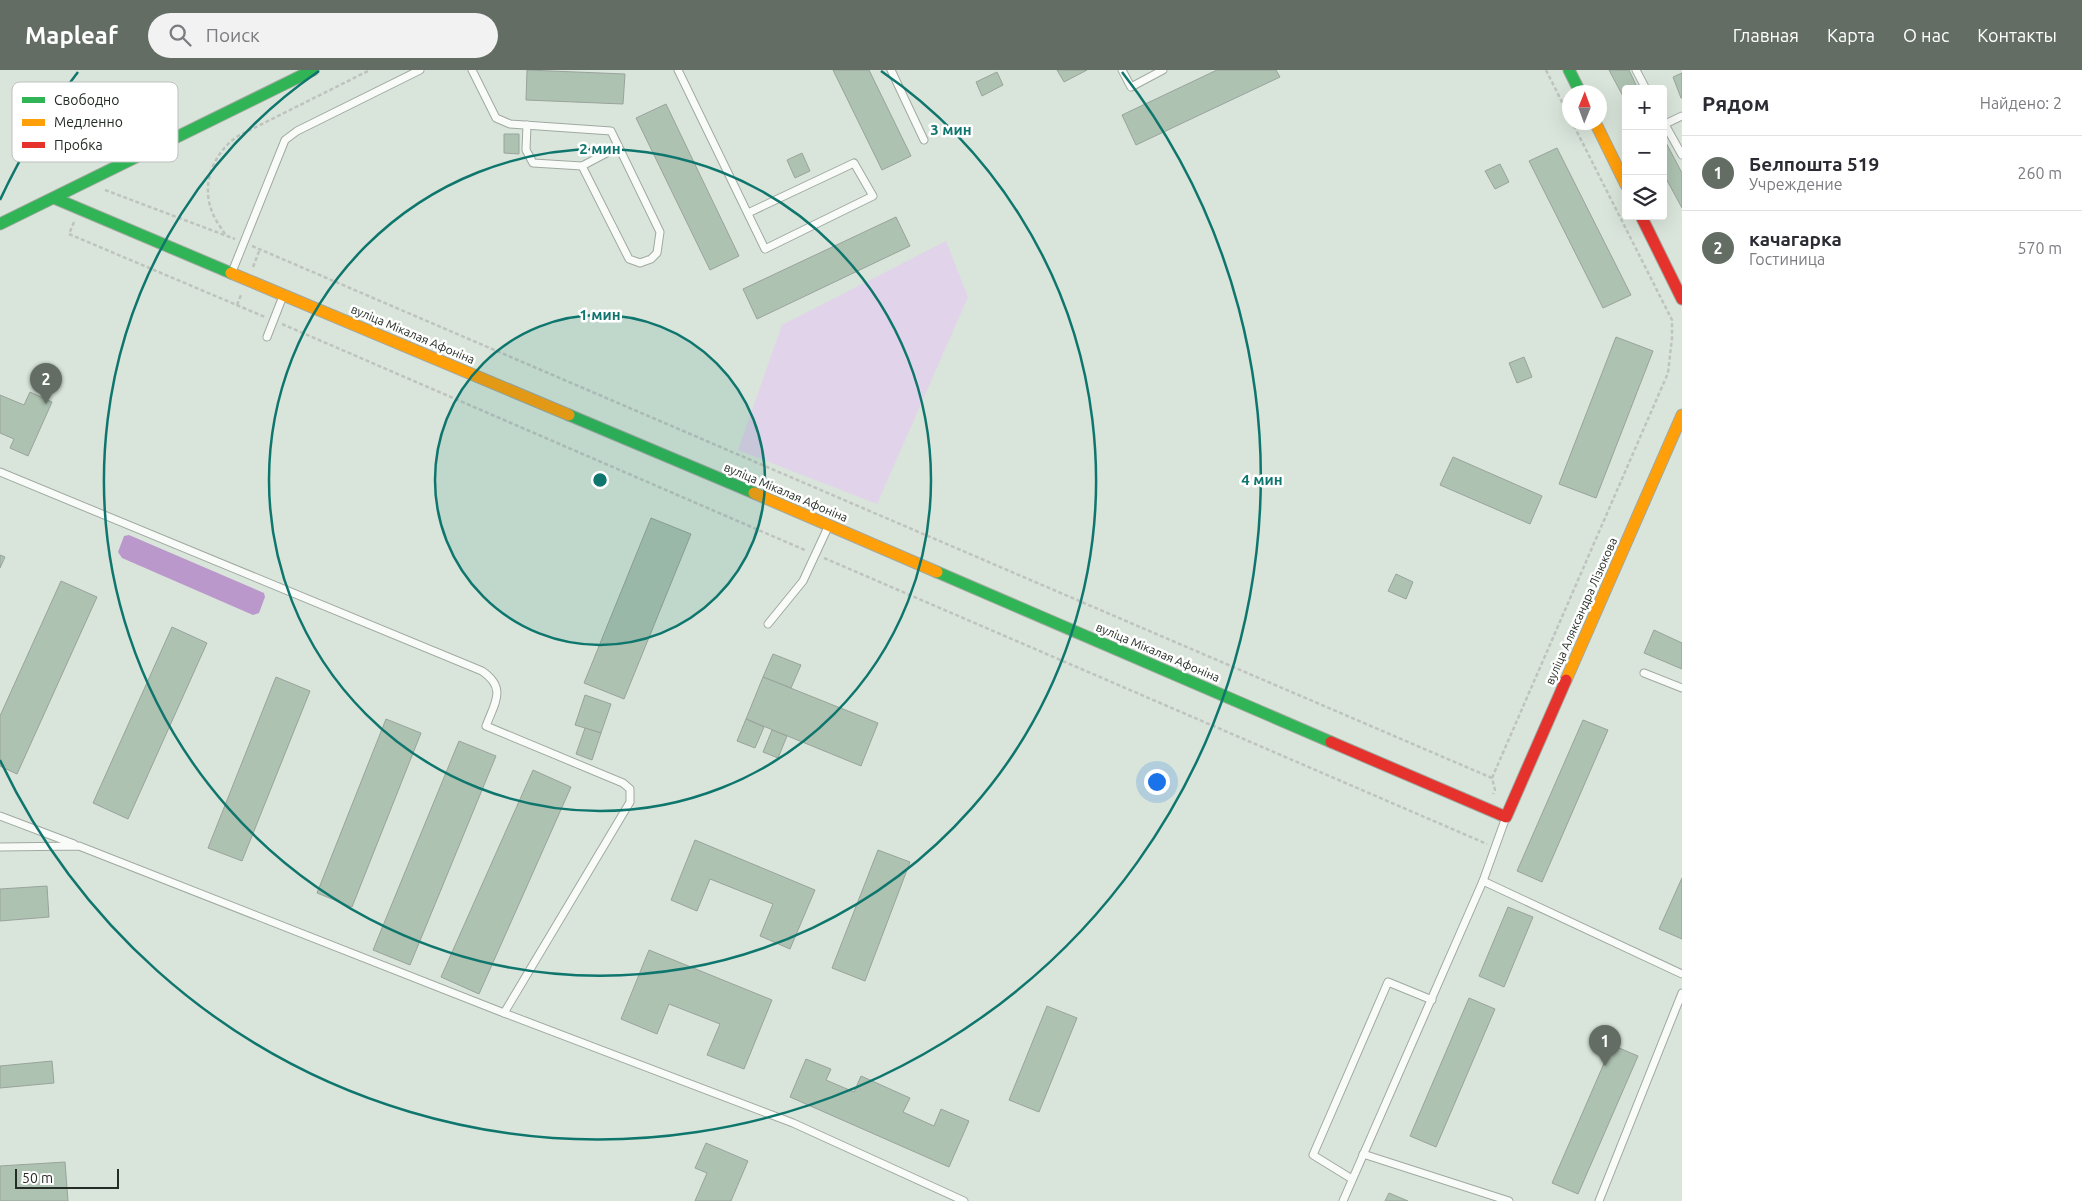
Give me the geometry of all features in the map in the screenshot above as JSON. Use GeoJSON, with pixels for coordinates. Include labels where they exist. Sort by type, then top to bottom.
{"type":"FeatureCollection","features":[{"type":"Feature","properties":{"kind":"street"},"geometry":{"type":"LineString","coordinates":[[178,137],[313,70]]}},
{"type":"Feature","properties":{"kind":"street"},"geometry":{"type":"LineString","coordinates":[[1569,70],[1576,85]]}},
{"type":"Feature","properties":{"kind":"street"},"geometry":{"type":"LineString","coordinates":[[1599,130],[1622,177]]}},
{"type":"Feature","properties":{"kind":"street"},"geometry":{"type":"LineString","coordinates":[[0,224],[127,162]]}},
{"type":"Feature","properties":{"kind":"street","name":"вуліца Мікалая Афоніна"},"geometry":{"type":"LineString","coordinates":[[54,198],[829,525],[1506,817]]}},
{"type":"Feature","properties":{"kind":"street"},"geometry":{"type":"LineString","coordinates":[[1643,220],[1682,298]]}},
{"type":"Feature","properties":{"kind":"street","name":"вуліца Аляксандра Лізюкова"},"geometry":{"type":"LineString","coordinates":[[1506,817],[1682,415]]}},
{"type":"Feature","properties":{"kind":"lane"},"geometry":{"type":"LineString","coordinates":[[231,272],[285,140],[297,131],[420,70]]}},
{"type":"Feature","properties":{"kind":"lane"},"geometry":{"type":"LineString","coordinates":[[472,70],[496,118],[510,124],[611,131],[660,232],[657,253],[651,259],[640,263],[629,259],[582,166]]}},
{"type":"Feature","properties":{"kind":"lane"},"geometry":{"type":"LineString","coordinates":[[678,70],[765,249],[873,196],[854,163],[748,213]]}},
{"type":"Feature","properties":{"kind":"lane"},"geometry":{"type":"LineString","coordinates":[[891,70],[924,140]]}},
{"type":"Feature","properties":{"kind":"lane"},"geometry":{"type":"LineString","coordinates":[[1122,70],[1131,87],[1163,70]]}},
{"type":"Feature","properties":{"kind":"lane"},"geometry":{"type":"LineString","coordinates":[[1636,70],[1644,85]]}},
{"type":"Feature","properties":{"kind":"lane"},"geometry":{"type":"LineString","coordinates":[[1667,121],[1682,116]]}},
{"type":"Feature","properties":{"kind":"lane"},"geometry":{"type":"LineString","coordinates":[[527,125],[526,150],[533,164],[582,166],[618,147]]}},
{"type":"Feature","properties":{"kind":"lane"},"geometry":{"type":"LineString","coordinates":[[1667,128],[1682,155]]}},
{"type":"Feature","properties":{"kind":"lane"},"geometry":{"type":"LineString","coordinates":[[267,337],[284,294]]}},
{"type":"Feature","properties":{"kind":"lane"},"geometry":{"type":"LineString","coordinates":[[0,472],[482,671],[493,679],[498,693],[486,726],[623,783],[630,789],[630,802],[504,1013]]}},
{"type":"Feature","properties":{"kind":"lane"},"geometry":{"type":"LineString","coordinates":[[768,624],[803,581],[829,525]]}},
{"type":"Feature","properties":{"kind":"lane"},"geometry":{"type":"LineString","coordinates":[[1644,673],[1682,688]]}},
{"type":"Feature","properties":{"kind":"lane"},"geometry":{"type":"LineString","coordinates":[[0,816],[504,1013],[793,1123],[964,1201]]}},
{"type":"Feature","properties":{"kind":"lane"},"geometry":{"type":"LineString","coordinates":[[1343,1201],[1484,881],[1506,817]]}},
{"type":"Feature","properties":{"kind":"lane"},"geometry":{"type":"LineString","coordinates":[[0,847],[79,846]]}},
{"type":"Feature","properties":{"kind":"lane"},"geometry":{"type":"LineString","coordinates":[[1484,881],[1682,974]]}},
{"type":"Feature","properties":{"kind":"lane"},"geometry":{"type":"LineString","coordinates":[[1352,1179],[1313,1155],[1388,982],[1432,1000]]}},
{"type":"Feature","properties":{"kind":"lane"},"geometry":{"type":"LineString","coordinates":[[1599,1201],[1682,993]]}},
{"type":"Feature","properties":{"kind":"lane"},"geometry":{"type":"LineString","coordinates":[[1363,1154],[1509,1201]]}},
{"type":"Feature","properties":{"kind":"path"},"geometry":{"type":"LineString","coordinates":[[226,236],[213,214],[208,189],[209,176],[213,164],[227,143],[370,70]]}},
{"type":"Feature","properties":{"kind":"path"},"geometry":{"type":"LineString","coordinates":[[1546,70],[1562,102]]}},
{"type":"Feature","properties":{"kind":"path"},"geometry":{"type":"LineString","coordinates":[[1496,790],[1492,778],[1668,373],[1672,320],[1576,130]]}},
{"type":"Feature","properties":{"kind":"path"},"geometry":{"type":"LineString","coordinates":[[100,192],[107,190],[243,242],[1492,778]]}},
{"type":"Feature","properties":{"kind":"path"},"geometry":{"type":"LineString","coordinates":[[69,234],[1495,848]]}},
{"type":"Feature","properties":{"kind":"shaded area"},"geometry":{"type":"Polygon","coordinates":[[[946,241],[968,297],[877,504],[738,450],[782,325],[946,241]]]}},
{"type":"Feature","properties":{"kind":"shaded area"},"geometry":{"type":"Polygon","coordinates":[[[129,535],[264,593],[265,597],[259,613],[253,615],[122,558],[118,552],[124,536],[129,535]]]}},
{"type":"Feature","properties":{"kind":"building"},"geometry":{"type":"Polygon","coordinates":[[[527,70],[625,74],[623,104],[526,100],[527,70]]]}},
{"type":"Feature","properties":{"kind":"building"},"geometry":{"type":"Polygon","coordinates":[[[833,70],[869,70],[911,156],[882,170],[833,70]]]}},
{"type":"Feature","properties":{"kind":"building"},"geometry":{"type":"Polygon","coordinates":[[[1057,70],[1087,70],[1064,82],[1057,70]]]}},
{"type":"Feature","properties":{"kind":"building"},"geometry":{"type":"Polygon","coordinates":[[[1217,70],[1276,70],[1280,77],[1136,145],[1122,115],[1217,70]]]}},
{"type":"Feature","properties":{"kind":"building"},"geometry":{"type":"Polygon","coordinates":[[[1609,70],[1629,70],[1636,85],[1622,85],[1622,94],[1609,70]]]}},
{"type":"Feature","properties":{"kind":"building"},"geometry":{"type":"Polygon","coordinates":[[[997,72],[1003,85],[982,96],[976,82],[997,72]]]}},
{"type":"Feature","properties":{"kind":"building"},"geometry":{"type":"Polygon","coordinates":[[[1682,73],[1682,98],[1681,98],[1673,77],[1682,73]]]}},
{"type":"Feature","properties":{"kind":"building"},"geometry":{"type":"Polygon","coordinates":[[[666,104],[739,256],[710,270],[636,118],[666,104]]]}},
{"type":"Feature","properties":{"kind":"building"},"geometry":{"type":"Polygon","coordinates":[[[504,134],[519,134],[519,154],[504,153],[504,134]]]}},
{"type":"Feature","properties":{"kind":"building"},"geometry":{"type":"Polygon","coordinates":[[[1667,145],[1682,173],[1682,208],[1667,180],[1667,145]]]}},
{"type":"Feature","properties":{"kind":"building"},"geometry":{"type":"Polygon","coordinates":[[[1557,148],[1631,295],[1603,308],[1529,161],[1557,148]]]}},
{"type":"Feature","properties":{"kind":"building"},"geometry":{"type":"Polygon","coordinates":[[[802,153],[810,171],[795,178],[787,160],[802,153]]]}},
{"type":"Feature","properties":{"kind":"building"},"geometry":{"type":"Polygon","coordinates":[[[1500,164],[1509,182],[1495,189],[1485,171],[1500,164]]]}},
{"type":"Feature","properties":{"kind":"building"},"geometry":{"type":"Polygon","coordinates":[[[896,217],[910,246],[757,319],[743,289],[896,217]]]}},
{"type":"Feature","properties":{"kind":"building"},"geometry":{"type":"Polygon","coordinates":[[[1616,337],[1653,351],[1596,498],[1559,484],[1616,337]]]}},
{"type":"Feature","properties":{"kind":"building"},"geometry":{"type":"Polygon","coordinates":[[[1524,357],[1532,377],[1517,383],[1509,363],[1524,357]]]}},
{"type":"Feature","properties":{"kind":"building"},"geometry":{"type":"Polygon","coordinates":[[[30,392],[52,402],[28,456],[10,448],[14,439],[0,433],[0,395],[24,405],[30,392]]]}},
{"type":"Feature","properties":{"kind":"building"},"geometry":{"type":"Polygon","coordinates":[[[1453,457],[1542,496],[1530,524],[1440,485],[1453,457]]]}},
{"type":"Feature","properties":{"kind":"building"},"geometry":{"type":"Polygon","coordinates":[[[651,518],[691,534],[624,699],[584,683],[651,518]]]}},
{"type":"Feature","properties":{"kind":"building"},"geometry":{"type":"Polygon","coordinates":[[[0,555],[5,557],[0,568],[0,555]]]}},
{"type":"Feature","properties":{"kind":"building"},"geometry":{"type":"Polygon","coordinates":[[[1396,574],[1413,582],[1406,599],[1388,591],[1396,574]]]}},
{"type":"Feature","properties":{"kind":"building"},"geometry":{"type":"Polygon","coordinates":[[[61,581],[97,597],[17,774],[0,766],[0,716],[61,581]]]}},
{"type":"Feature","properties":{"kind":"building"},"geometry":{"type":"Polygon","coordinates":[[[172,627],[207,643],[128,819],[93,803],[172,627]]]}},
{"type":"Feature","properties":{"kind":"building"},"geometry":{"type":"Polygon","coordinates":[[[1654,630],[1682,643],[1682,669],[1644,653],[1654,630]]]}},
{"type":"Feature","properties":{"kind":"building"},"geometry":{"type":"Polygon","coordinates":[[[773,654],[801,665],[791,688],[763,677],[773,654]]]}},
{"type":"Feature","properties":{"kind":"building"},"geometry":{"type":"Polygon","coordinates":[[[276,677],[310,691],[242,861],[208,848],[276,677]]]}},
{"type":"Feature","properties":{"kind":"building"},"geometry":{"type":"Polygon","coordinates":[[[763,677],[878,723],[861,766],[746,719],[763,677]]]}},
{"type":"Feature","properties":{"kind":"building"},"geometry":{"type":"Polygon","coordinates":[[[585,695],[611,704],[601,733],[575,725],[585,695]]]}},
{"type":"Feature","properties":{"kind":"building"},"geometry":{"type":"Polygon","coordinates":[[[386,719],[421,733],[352,907],[317,893],[386,719]]]}},
{"type":"Feature","properties":{"kind":"building"},"geometry":{"type":"Polygon","coordinates":[[[746,719],[764,727],[755,748],[737,741],[746,719]]]}},
{"type":"Feature","properties":{"kind":"building"},"geometry":{"type":"Polygon","coordinates":[[[1583,720],[1608,730],[1542,882],[1517,871],[1583,720]]]}},
{"type":"Feature","properties":{"kind":"building"},"geometry":{"type":"Polygon","coordinates":[[[585,728],[601,733],[592,760],[576,754],[585,728]]]}},
{"type":"Feature","properties":{"kind":"building"},"geometry":{"type":"Polygon","coordinates":[[[772,730],[787,736],[778,758],[763,752],[772,730]]]}},
{"type":"Feature","properties":{"kind":"building"},"geometry":{"type":"Polygon","coordinates":[[[459,741],[496,756],[410,965],[373,950],[459,741]]]}},
{"type":"Feature","properties":{"kind":"building"},"geometry":{"type":"Polygon","coordinates":[[[533,770],[571,787],[479,994],[441,977],[533,770]]]}},
{"type":"Feature","properties":{"kind":"building"},"geometry":{"type":"Polygon","coordinates":[[[695,840],[815,890],[790,949],[760,936],[773,904],[710,879],[697,911],[671,900],[695,840]]]}},
{"type":"Feature","properties":{"kind":"building"},"geometry":{"type":"Polygon","coordinates":[[[878,850],[910,862],[865,981],[832,968],[878,850]]]}},
{"type":"Feature","properties":{"kind":"building"},"geometry":{"type":"Polygon","coordinates":[[[1682,878],[1682,939],[1659,929],[1682,878]]]}},
{"type":"Feature","properties":{"kind":"building"},"geometry":{"type":"Polygon","coordinates":[[[47,886],[49,917],[0,921],[0,889],[47,886]]]}},
{"type":"Feature","properties":{"kind":"building"},"geometry":{"type":"Polygon","coordinates":[[[1508,907],[1533,917],[1504,987],[1479,976],[1508,907]]]}},
{"type":"Feature","properties":{"kind":"building"},"geometry":{"type":"Polygon","coordinates":[[[649,950],[772,1000],[744,1069],[707,1055],[720,1024],[669,1004],[657,1034],[621,1019],[649,950]]]}},
{"type":"Feature","properties":{"kind":"building"},"geometry":{"type":"Polygon","coordinates":[[[1469,998],[1495,1009],[1436,1147],[1410,1136],[1469,998]]]}},
{"type":"Feature","properties":{"kind":"building"},"geometry":{"type":"Polygon","coordinates":[[[1047,1006],[1077,1018],[1039,1112],[1009,1100],[1047,1006]]]}},
{"type":"Feature","properties":{"kind":"building"},"geometry":{"type":"Polygon","coordinates":[[[1612,1045],[1638,1056],[1578,1194],[1552,1183],[1612,1045]]]}},
{"type":"Feature","properties":{"kind":"building"},"geometry":{"type":"Polygon","coordinates":[[[806,1059],[831,1069],[826,1080],[854,1092],[861,1076],[910,1098],[903,1112],[934,1126],[941,1109],[969,1121],[949,1167],[790,1097],[806,1059]]]}},
{"type":"Feature","properties":{"kind":"building"},"geometry":{"type":"Polygon","coordinates":[[[52,1061],[54,1083],[0,1088],[0,1066],[52,1061]]]}},
{"type":"Feature","properties":{"kind":"building"},"geometry":{"type":"Polygon","coordinates":[[[706,1143],[748,1161],[731,1201],[695,1201],[707,1173],[695,1168],[706,1143]]]}},
{"type":"Feature","properties":{"kind":"building"},"geometry":{"type":"Polygon","coordinates":[[[65,1162],[68,1201],[0,1201],[0,1166],[65,1162]]]}},
{"type":"Feature","properties":{"kind":"building"},"geometry":{"type":"Polygon","coordinates":[[[1389,1193],[1408,1201],[1385,1201],[1389,1193]]]}},
{"type":"Feature","properties":{"kind":"traffic: fast"},"geometry":{"type":"LineString","coordinates":[[178,136],[313,70]]}},
{"type":"Feature","properties":{"kind":"traffic: fast"},"geometry":{"type":"LineString","coordinates":[[1569,70],[1576,85]]}},
{"type":"Feature","properties":{"kind":"traffic: fast"},"geometry":{"type":"LineString","coordinates":[[0,224],[126,162]]}},
{"type":"Feature","properties":{"kind":"traffic: fast"},"geometry":{"type":"LineString","coordinates":[[54,198],[231,273]]}},
{"type":"Feature","properties":{"kind":"traffic: fast"},"geometry":{"type":"LineString","coordinates":[[569,415],[754,493]]}},
{"type":"Feature","properties":{"kind":"traffic: fast"},"geometry":{"type":"LineString","coordinates":[[937,572],[1331,742]]}},
{"type":"Feature","properties":{"kind":"traffic: slow"},"geometry":{"type":"LineString","coordinates":[[1599,130],[1622,177]]}},
{"type":"Feature","properties":{"kind":"traffic: slow"},"geometry":{"type":"LineString","coordinates":[[231,273],[569,415]]}},
{"type":"Feature","properties":{"kind":"traffic: slow"},"geometry":{"type":"LineString","coordinates":[[1566,680],[1682,415]]}},
{"type":"Feature","properties":{"kind":"traffic: slow"},"geometry":{"type":"LineString","coordinates":[[754,493],[937,572]]}},
{"type":"Feature","properties":{"kind":"traffic: jam"},"geometry":{"type":"LineString","coordinates":[[1643,220],[1682,299]]}},
{"type":"Feature","properties":{"kind":"traffic: jam"},"geometry":{"type":"LineString","coordinates":[[1331,742],[1506,817],[1566,680]]}},
{"type":"Feature","properties":{"kind":"place","name":"качагарка"},"geometry":{"type":"Point","coordinates":[46,404]}},
{"type":"Feature","properties":{"kind":"place","name":"Белпошта 519"},"geometry":{"type":"Point","coordinates":[1605,1066]}}]}
